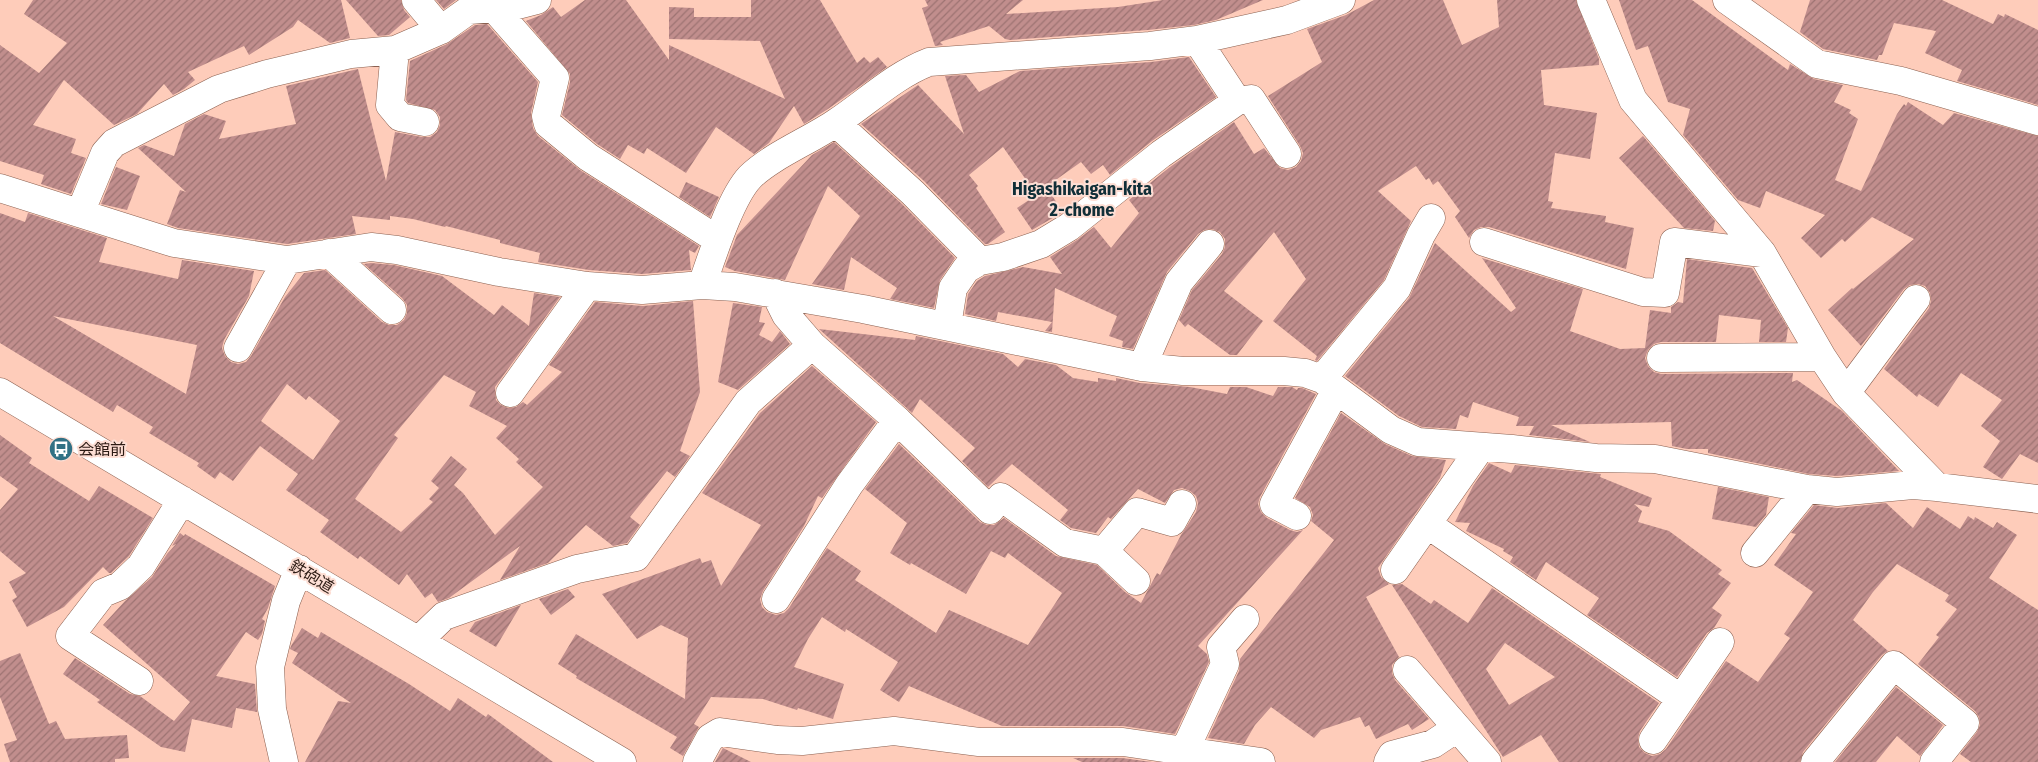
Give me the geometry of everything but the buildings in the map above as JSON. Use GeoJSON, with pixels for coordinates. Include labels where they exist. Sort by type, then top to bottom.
{"type":"FeatureCollection","features":[{"type":"Feature","properties":{"kind":"street"},"geometry":{"type":"LineString","coordinates":[[416,0],[441,30]]}},
{"type":"Feature","properties":{"kind":"street"},"geometry":{"type":"LineString","coordinates":[[80,213],[105,153],[114,143],[219,89],[267,74],[351,54],[395,50],[441,30],[469,10],[510,7],[537,0]]}},
{"type":"Feature","properties":{"kind":"street"},"geometry":{"type":"LineString","coordinates":[[702,285],[718,240],[738,194],[750,178],[767,164],[836,123],[912,68],[929,62],[1150,46],[1197,40],[1286,20],[1340,0]]}},
{"type":"Feature","properties":{"kind":"street"},"geometry":{"type":"LineString","coordinates":[[1591,0],[1633,100],[1762,253],[1822,357],[1846,393],[1937,486]]}},
{"type":"Feature","properties":{"kind":"street"},"geometry":{"type":"LineString","coordinates":[[1727,0],[1817,64],[1901,81],[2038,121]]}},
{"type":"Feature","properties":{"kind":"street"},"geometry":{"type":"LineString","coordinates":[[493,7],[555,78],[546,116],[548,124],[588,157],[718,240]]}},
{"type":"Feature","properties":{"kind":"street"},"geometry":{"type":"LineString","coordinates":[[1197,40],[1237,101]]}},
{"type":"Feature","properties":{"kind":"street"},"geometry":{"type":"LineString","coordinates":[[395,50],[390,105],[400,117],[425,122]]}},
{"type":"Feature","properties":{"kind":"street"},"geometry":{"type":"LineString","coordinates":[[947,326],[953,288],[966,269],[980,261],[1003,257],[1041,244],[1069,227],[1161,154],[1237,101],[1251,98],[1287,154]]}},
{"type":"Feature","properties":{"kind":"street"},"geometry":{"type":"LineString","coordinates":[[836,123],[913,193],[980,261]]}},
{"type":"Feature","properties":{"kind":"street"},"geometry":{"type":"LineString","coordinates":[[0,188],[174,243],[288,260],[370,247],[397,250],[499,272],[587,286],[642,290],[702,285],[735,287],[947,326],[1142,367],[1183,371],[1284,371],[1305,373],[1329,384],[1399,434],[1418,442],[1596,458],[1655,459],[1807,489],[1837,492],[1913,485],[1937,486],[2034,505]]}},
{"type":"Feature","properties":{"kind":"street"},"geometry":{"type":"LineString","coordinates":[[1297,516],[1274,504],[1329,384],[1398,288],[1421,235],[1431,218]]}},
{"type":"Feature","properties":{"kind":"street"},"geometry":{"type":"LineString","coordinates":[[1484,242],[1643,292],[1665,293],[1674,242],[1762,253]]}},
{"type":"Feature","properties":{"kind":"street"},"geometry":{"type":"LineString","coordinates":[[1142,367],[1179,282],[1210,244]]}},
{"type":"Feature","properties":{"kind":"street"},"geometry":{"type":"LineString","coordinates":[[329,253],[392,310]]}},
{"type":"Feature","properties":{"kind":"street"},"geometry":{"type":"LineString","coordinates":[[238,348],[288,260]]}},
{"type":"Feature","properties":{"kind":"street"},"geometry":{"type":"LineString","coordinates":[[510,393],[587,286]]}},
{"type":"Feature","properties":{"kind":"street"},"geometry":{"type":"LineString","coordinates":[[775,293],[786,315],[812,345],[896,420],[990,510],[1002,498],[1065,543],[1104,551],[1136,581]]}},
{"type":"Feature","properties":{"kind":"street"},"geometry":{"type":"LineString","coordinates":[[1846,393],[1916,299]]}},
{"type":"Feature","properties":{"kind":"street"},"geometry":{"type":"LineString","coordinates":[[418,640],[444,616],[577,569],[636,557],[748,402],[812,345]]}},
{"type":"Feature","properties":{"kind":"street"},"geometry":{"type":"LineString","coordinates":[[1661,358],[1822,357]]}},
{"type":"Feature","properties":{"kind":"street","name":"鉄砲道"},"geometry":{"type":"LineString","coordinates":[[0,392],[622,762]]}},
{"type":"Feature","properties":{"kind":"street"},"geometry":{"type":"LineString","coordinates":[[776,599],[849,485],[896,420]]}},
{"type":"Feature","properties":{"kind":"street"},"geometry":{"type":"LineString","coordinates":[[1395,570],[1482,447]]}},
{"type":"Feature","properties":{"kind":"street"},"geometry":{"type":"LineString","coordinates":[[1755,552],[1807,489]]}},
{"type":"Feature","properties":{"kind":"street"},"geometry":{"type":"LineString","coordinates":[[139,681],[70,636],[103,592],[120,586],[142,566],[182,500]]}},
{"type":"Feature","properties":{"kind":"street"},"geometry":{"type":"LineString","coordinates":[[1104,551],[1137,512],[1172,522],[1182,504]]}},
{"type":"Feature","properties":{"kind":"street"},"geometry":{"type":"LineString","coordinates":[[1427,524],[1680,698]]}},
{"type":"Feature","properties":{"kind":"street"},"geometry":{"type":"LineString","coordinates":[[284,762],[272,709],[270,667],[286,601],[299,569]]}},
{"type":"Feature","properties":{"kind":"street"},"geometry":{"type":"LineString","coordinates":[[1184,752],[1225,664],[1221,647],[1245,619]]}},
{"type":"Feature","properties":{"kind":"street"},"geometry":{"type":"LineString","coordinates":[[1653,740],[1720,642]]}},
{"type":"Feature","properties":{"kind":"street"},"geometry":{"type":"LineString","coordinates":[[1815,762],[1894,665],[1965,723],[1934,762]]}},
{"type":"Feature","properties":{"kind":"street"},"geometry":{"type":"LineString","coordinates":[[1407,670],[1487,762]]}},
{"type":"Feature","properties":{"kind":"street"},"geometry":{"type":"LineString","coordinates":[[1388,762],[1392,755],[1433,744],[1457,728]]}},
{"type":"Feature","properties":{"kind":"street"},"geometry":{"type":"LineString","coordinates":[[697,762],[710,738],[720,732],[777,740],[802,741],[894,731],[979,742],[1123,742],[1136,753],[1184,752],[1261,762]]}},
{"type":"Feature","properties":{"kind":"place","name":"会館前"},"geometry":{"type":"Point","coordinates":[61,449]}},
{"type":"Feature","properties":{"kind":"district","name":"Higashikaigan-kita 2-chome"},"geometry":{"type":"Point","coordinates":[1082,199]}}]}
